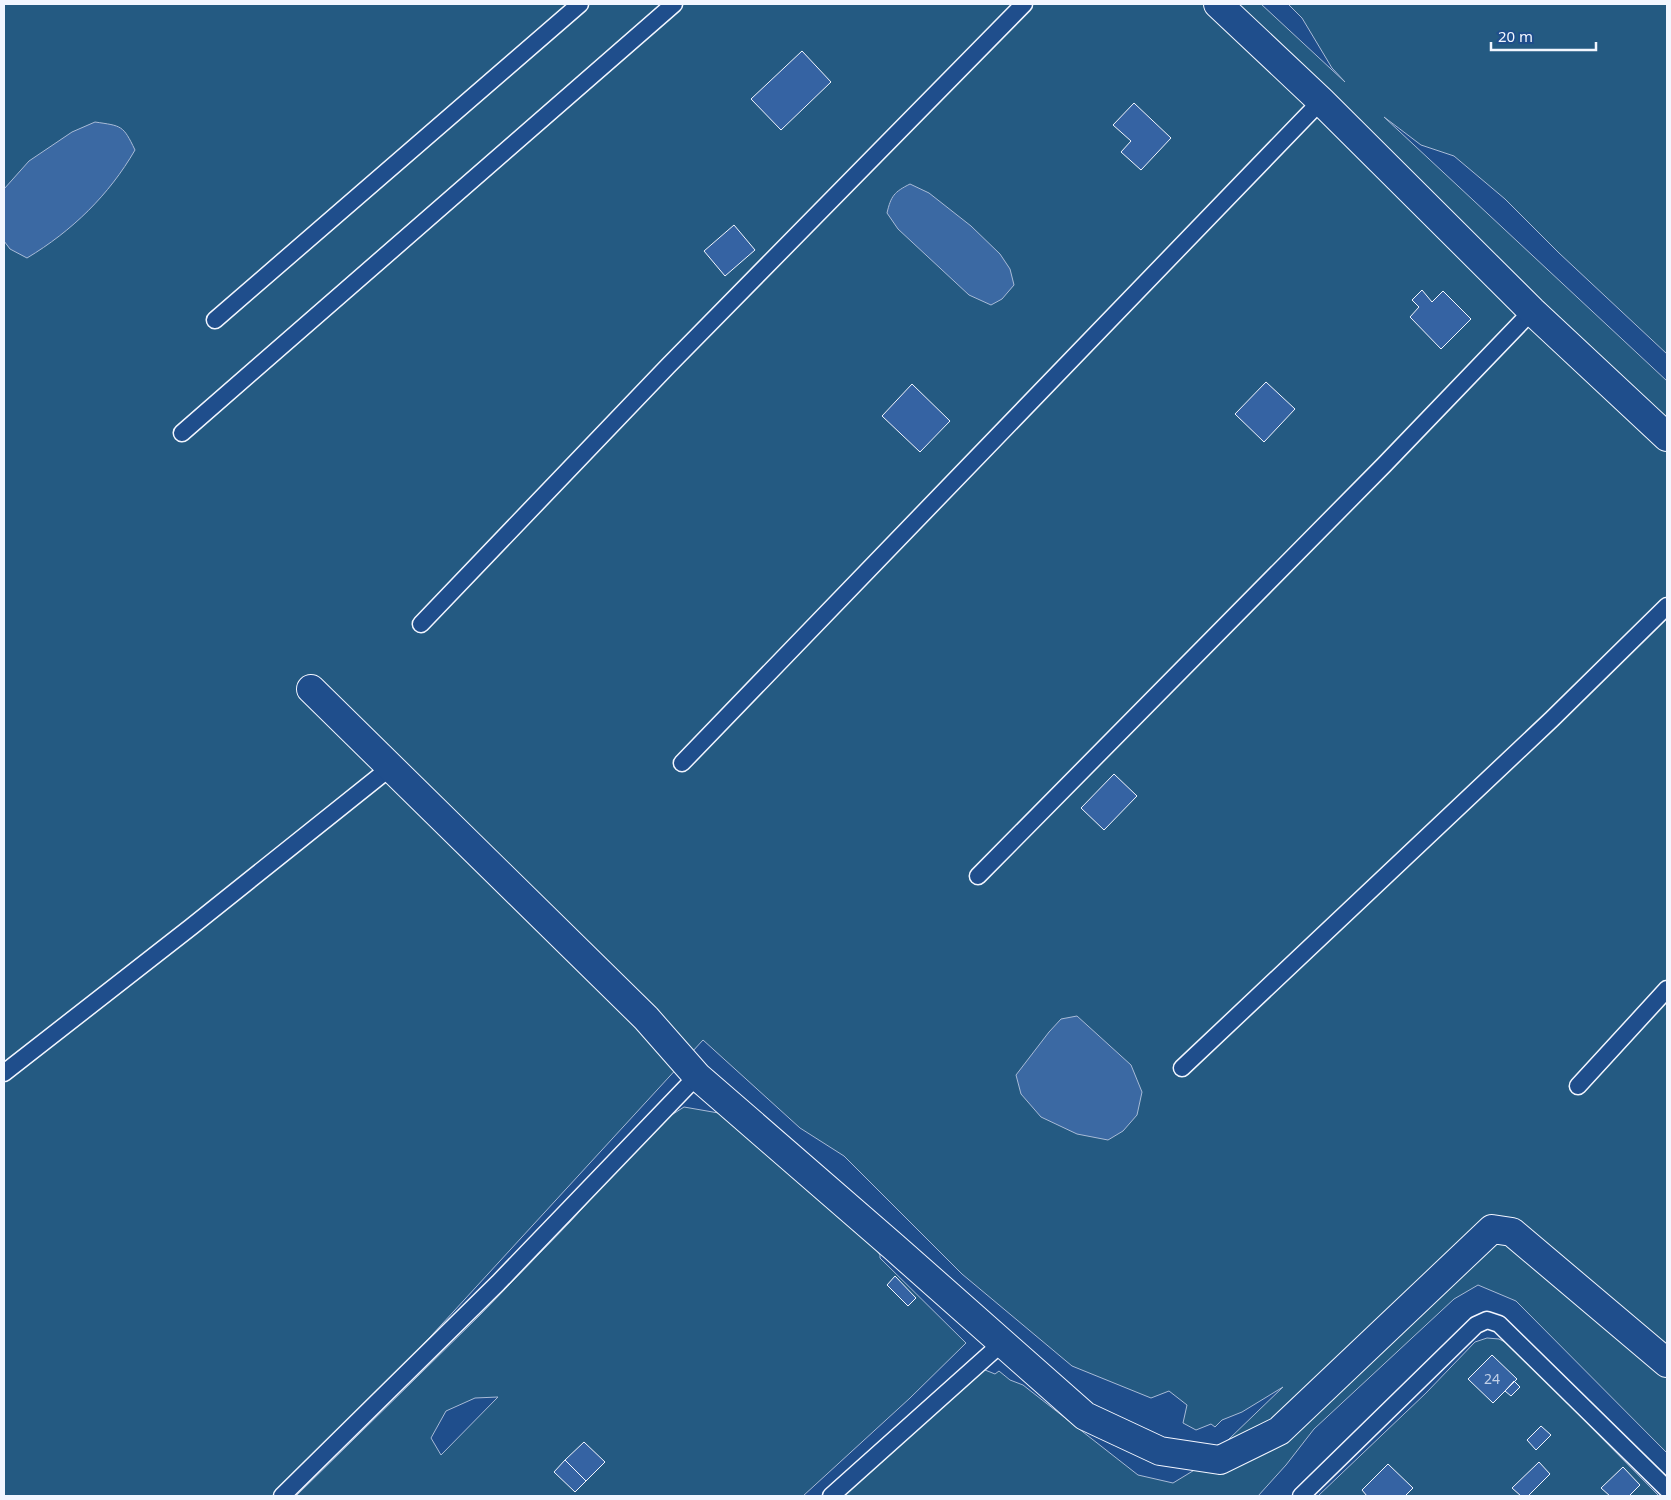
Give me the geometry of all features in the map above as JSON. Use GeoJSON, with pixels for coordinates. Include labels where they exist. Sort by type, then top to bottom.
{"type":"FeatureCollection","features":[{"type":"Feature","properties":{"kind":"street"},"geometry":{"type":"LineString","coordinates":[[1218,4],[1320,101],[1532,311],[1667,437]]}},
{"type":"Feature","properties":{"kind":"street"},"geometry":{"type":"LineString","coordinates":[[311,689],[646,1018],[697,1076],[1085,1416],[1160,1451],[1220,1460],[1279,1431],[1492,1229],[1512,1232],[1667,1363]]}},
{"type":"Feature","properties":{"kind":"lane"},"geometry":{"type":"LineString","coordinates":[[215,320],[580,4]]}},
{"type":"Feature","properties":{"kind":"lane"},"geometry":{"type":"LineString","coordinates":[[182,432],[674,4]]}},
{"type":"Feature","properties":{"kind":"lane"},"geometry":{"type":"LineString","coordinates":[[421,624],[675,359],[1024,4]]}},
{"type":"Feature","properties":{"kind":"lane"},"geometry":{"type":"LineString","coordinates":[[682,763],[1320,101]]}},
{"type":"Feature","properties":{"kind":"lane"},"geometry":{"type":"LineString","coordinates":[[978,876],[1384,465],[1532,311]]}},
{"type":"Feature","properties":{"kind":"lane"},"geometry":{"type":"LineString","coordinates":[[1182,1068],[1552,719],[1667,606]]}},
{"type":"Feature","properties":{"kind":"lane"},"geometry":{"type":"LineString","coordinates":[[4,1073],[214,910],[391,767]]}},
{"type":"Feature","properties":{"kind":"lane"},"geometry":{"type":"LineString","coordinates":[[1578,1086],[1667,989]]}},
{"type":"Feature","properties":{"kind":"lane"},"geometry":{"type":"LineString","coordinates":[[282,1496],[498,1284],[697,1076]]}},
{"type":"Feature","properties":{"kind":"lane"},"geometry":{"type":"LineString","coordinates":[[1301,1496],[1476,1325],[1488,1320],[1499,1324],[1667,1490]]}},
{"type":"Feature","properties":{"kind":"lane"},"geometry":{"type":"LineString","coordinates":[[831,1496],[1002,1343]]}},
{"type":"Feature","properties":{"kind":"shaded area"},"geometry":{"type":"Polygon","coordinates":[[[4,4],[1261,4],[1345,82],[1332,68],[1302,18],[1288,4],[1667,4],[1667,354],[1559,253],[1505,199],[1454,156],[1421,145],[1384,117],[1667,381],[1667,1453],[1516,1301],[1478,1285],[1454,1299],[1314,1429],[1286,1465],[1258,1496],[831,1496],[964,1379],[985,1370],[995,1374],[999,1371],[1010,1380],[1023,1385],[1138,1475],[1173,1483],[1201,1466],[1283,1387],[1242,1412],[1222,1420],[1215,1427],[1211,1424],[1196,1430],[1183,1423],[1187,1405],[1169,1391],[1151,1398],[1072,1366],[962,1274],[844,1156],[800,1128],[703,1040],[284,1496],[4,1496],[4,4]]]}},
{"type":"Feature","properties":{"kind":"shaded area"},"geometry":{"type":"Polygon","coordinates":[[[95,122],[116,126],[124,131],[135,150],[125,166],[88,211],[59,236],[27,258],[10,249],[4,241],[4,189],[29,161],[72,132],[95,122]]]}},
{"type":"Feature","properties":{"kind":"shaded area"},"geometry":{"type":"Polygon","coordinates":[[[910,184],[929,193],[971,226],[1000,254],[1010,269],[1014,285],[1002,299],[991,305],[969,295],[898,229],[887,213],[888,207],[894,195],[910,184]]]}},
{"type":"Feature","properties":{"kind":"shaded area"},"geometry":{"type":"Polygon","coordinates":[[[1077,1016],[1131,1065],[1142,1092],[1137,1115],[1123,1131],[1108,1140],[1077,1134],[1041,1117],[1021,1094],[1016,1075],[1061,1019],[1077,1016]]]}},
{"type":"Feature","properties":{"kind":"shaded area"},"geometry":{"type":"Polygon","coordinates":[[[684,1107],[730,1115],[867,1237],[880,1255],[880,1258],[966,1343],[910,1398],[803,1496],[296,1496],[480,1315],[570,1222],[659,1123],[684,1107]],[[498,1397],[475,1398],[446,1411],[431,1438],[441,1455],[498,1397]]]}},
{"type":"Feature","properties":{"kind":"shaded area"},"geometry":{"type":"Polygon","coordinates":[[[1487,1338],[1499,1339],[1509,1344],[1659,1496],[1318,1496],[1426,1393],[1475,1342],[1487,1338]]]}},
{"type":"Feature","properties":{"kind":"building"},"geometry":{"type":"Polygon","coordinates":[[[802,51],[831,82],[781,130],[751,99],[802,51]]]}},
{"type":"Feature","properties":{"kind":"building"},"geometry":{"type":"Polygon","coordinates":[[[1134,103],[1171,138],[1141,170],[1121,152],[1131,141],[1113,125],[1134,103]]]}},
{"type":"Feature","properties":{"kind":"building"},"geometry":{"type":"Polygon","coordinates":[[[734,225],[755,250],[725,276],[704,251],[734,225]]]}},
{"type":"Feature","properties":{"kind":"building"},"geometry":{"type":"Polygon","coordinates":[[[1422,290],[1432,302],[1443,291],[1471,319],[1441,349],[1410,317],[1419,307],[1412,300],[1422,290]]]}},
{"type":"Feature","properties":{"kind":"building"},"geometry":{"type":"Polygon","coordinates":[[[1266,382],[1295,409],[1264,442],[1235,414],[1266,382]]]}},
{"type":"Feature","properties":{"kind":"building"},"geometry":{"type":"Polygon","coordinates":[[[912,384],[950,421],[920,452],[882,416],[912,384]]]}},
{"type":"Feature","properties":{"kind":"building"},"geometry":{"type":"Polygon","coordinates":[[[1114,774],[1137,796],[1104,830],[1081,808],[1114,774]]]}},
{"type":"Feature","properties":{"kind":"building"},"geometry":{"type":"Polygon","coordinates":[[[895,1276],[916,1298],[908,1306],[887,1285],[895,1276]]]}},
{"type":"Feature","properties":{"kind":"building"},"geometry":{"type":"Polygon","coordinates":[[[1492,1355],[1517,1379],[1493,1403],[1468,1379],[1492,1355]]]}},
{"type":"Feature","properties":{"kind":"building"},"geometry":{"type":"Polygon","coordinates":[[[1514,1381],[1520,1387],[1511,1396],[1505,1391],[1514,1381]]]}},
{"type":"Feature","properties":{"kind":"building"},"geometry":{"type":"Polygon","coordinates":[[[1541,1426],[1551,1435],[1536,1450],[1527,1440],[1541,1426]]]}},
{"type":"Feature","properties":{"kind":"building"},"geometry":{"type":"Polygon","coordinates":[[[584,1442],[605,1462],[586,1481],[565,1460],[584,1442]]]}},
{"type":"Feature","properties":{"kind":"building"},"geometry":{"type":"Polygon","coordinates":[[[565,1460],[586,1481],[575,1492],[554,1472],[565,1460]]]}},
{"type":"Feature","properties":{"kind":"building"},"geometry":{"type":"Polygon","coordinates":[[[1539,1462],[1550,1474],[1528,1496],[1521,1496],[1512,1488],[1539,1462]]]}},
{"type":"Feature","properties":{"kind":"building"},"geometry":{"type":"Polygon","coordinates":[[[1388,1464],[1413,1488],[1405,1496],[1367,1496],[1362,1490],[1388,1464]]]}},
{"type":"Feature","properties":{"kind":"building"},"geometry":{"type":"Polygon","coordinates":[[[1623,1467],[1640,1485],[1629,1496],[1610,1496],[1601,1488],[1623,1467]]]}}]}
